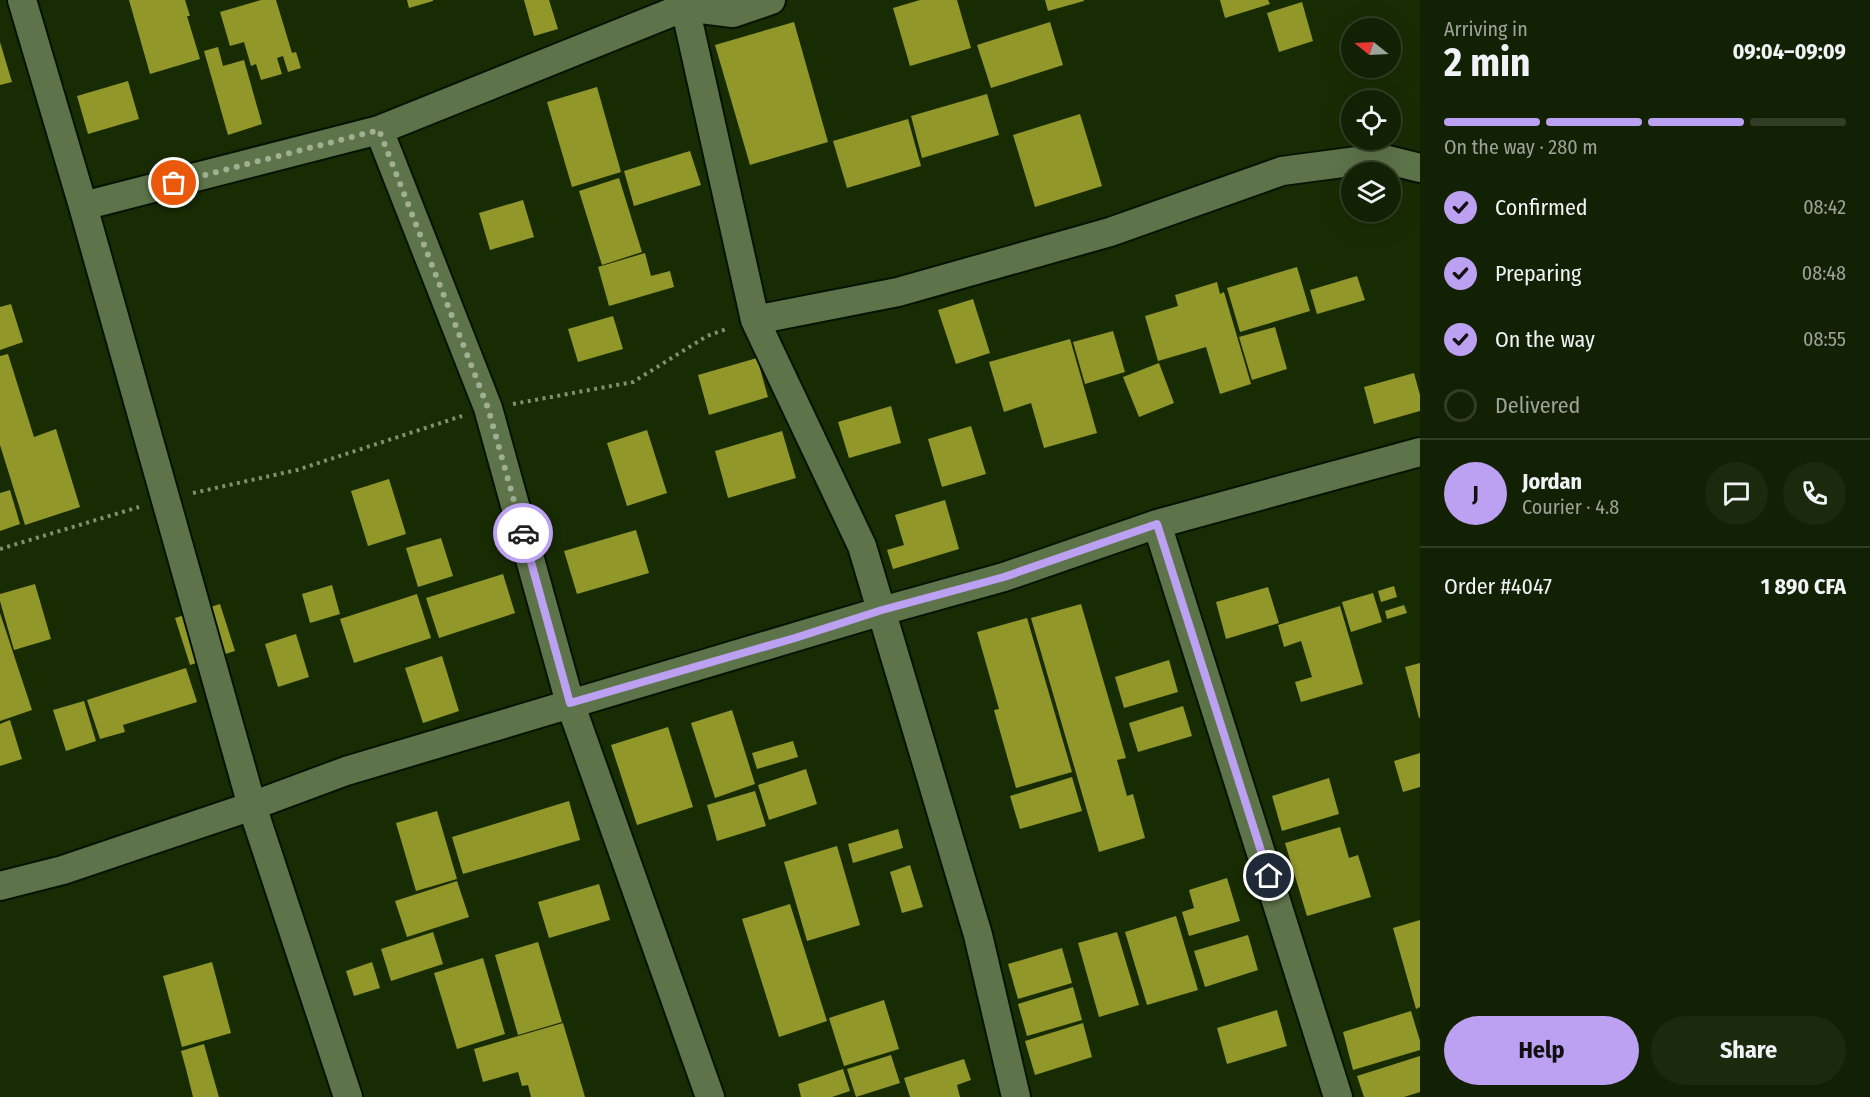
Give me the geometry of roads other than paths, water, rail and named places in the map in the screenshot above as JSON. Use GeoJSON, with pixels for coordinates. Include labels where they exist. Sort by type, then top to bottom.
{"type":"FeatureCollection","features":[{"type":"Feature","properties":{"kind":"street"},"geometry":{"type":"LineString","coordinates":[[22,0],[83,206],[252,806],[348,1097]]}},
{"type":"Feature","properties":{"kind":"street"},"geometry":{"type":"LineString","coordinates":[[83,206],[379,130],[684,4],[733,13],[771,0]]}},
{"type":"Feature","properties":{"kind":"street"},"geometry":{"type":"LineString","coordinates":[[684,4],[755,320],[862,546],[978,935],[1016,1097]]}},
{"type":"Feature","properties":{"kind":"street"},"geometry":{"type":"LineString","coordinates":[[379,130],[488,408],[570,703],[710,1097]]}},
{"type":"Feature","properties":{"kind":"street"},"geometry":{"type":"LineString","coordinates":[[755,320],[898,292],[1088,238],[1282,171],[1380,158],[1420,168]]}},
{"type":"Feature","properties":{"kind":"street"},"geometry":{"type":"LineString","coordinates":[[0,886],[63,870],[252,806],[346,771],[882,610],[1004,577],[1157,524],[1420,452]]}},
{"type":"Feature","properties":{"kind":"street"},"geometry":{"type":"LineString","coordinates":[[1157,524],[1338,1097]]}}]}
